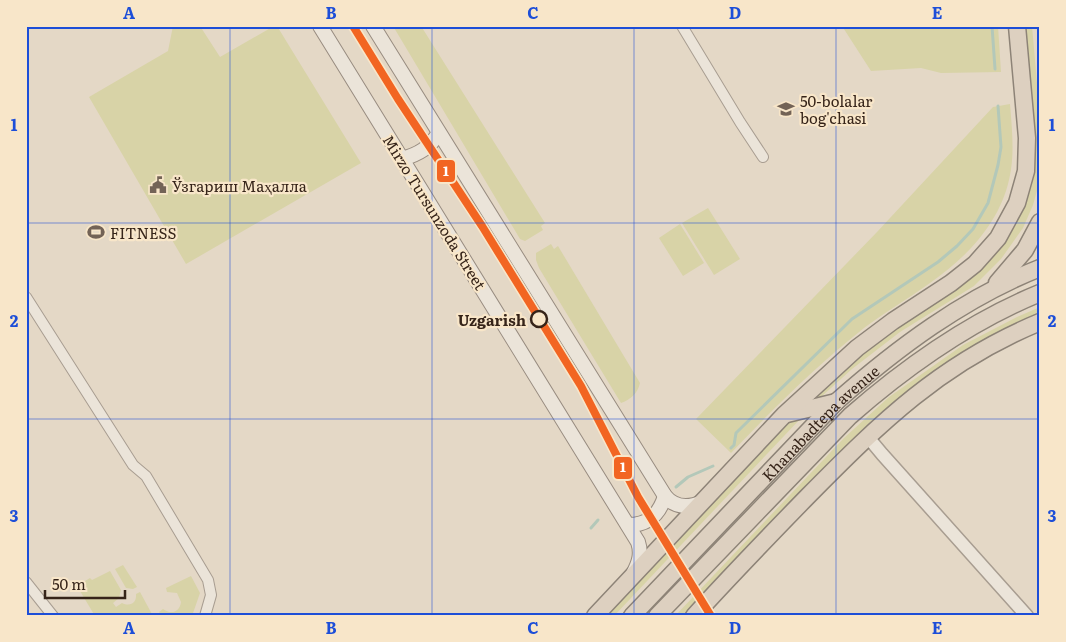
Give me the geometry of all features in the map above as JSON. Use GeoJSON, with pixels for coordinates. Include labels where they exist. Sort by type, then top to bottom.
{"type":"FeatureCollection","features":[{"type":"Feature","properties":{"kind":"highway"},"geometry":{"type":"LineString","coordinates":[[595,616],[784,415],[857,348],[893,321],[951,283],[990,249],[1006,226],[1014,210],[1021,191],[1027,157],[1017,26]]}},
{"type":"Feature","properties":{"kind":"highway"},"geometry":{"type":"LineString","coordinates":[[980,296],[996,284],[1014,264],[1030,242],[1040,222]]}},
{"type":"Feature","properties":{"kind":"highway","name":"Khanabadtepa avenue"},"geometry":{"type":"LineString","coordinates":[[632,616],[836,402],[902,348],[942,320],[980,296],[1015,278],[1040,268]]}},
{"type":"Feature","properties":{"kind":"highway","name":"Khanabadtepa avenue"},"geometry":{"type":"LineString","coordinates":[[657,616],[850,416],[868,400],[927,354],[960,333],[1013,304],[1040,293]]}},
{"type":"Feature","properties":{"kind":"highway"},"geometry":{"type":"LineString","coordinates":[[694,616],[736,570],[867,436],[907,401],[953,367],[987,347],[1040,322]]}},
{"type":"Feature","properties":{"kind":"highway"},"geometry":{"type":"LineString","coordinates":[[784,415],[836,402]]}},
{"type":"Feature","properties":{"kind":"main road","name":"Mirzo Tursunzoda Street"},"geometry":{"type":"LineString","coordinates":[[320,26],[638,542],[640,553],[638,564],[629,579]]}},
{"type":"Feature","properties":{"kind":"main road"},"geometry":{"type":"LineString","coordinates":[[373,26],[665,496],[680,506],[702,502]]}},
{"type":"Feature","properties":{"kind":"main road"},"geometry":{"type":"LineString","coordinates":[[402,159],[424,150],[439,132]]}},
{"type":"Feature","properties":{"kind":"main road"},"geometry":{"type":"LineString","coordinates":[[628,525],[642,524],[652,518],[661,508],[665,496]]}},
{"type":"Feature","properties":{"kind":"street"},"geometry":{"type":"LineString","coordinates":[[682,26],[763,157]]}},
{"type":"Feature","properties":{"kind":"street"},"geometry":{"type":"LineString","coordinates":[[26,297],[133,465],[146,476],[208,580],[211,595],[204,616]]}},
{"type":"Feature","properties":{"kind":"street"},"geometry":{"type":"LineString","coordinates":[[867,436],[1027,616]]}},
{"type":"Feature","properties":{"kind":"street"},"geometry":{"type":"LineString","coordinates":[[26,582],[54,616]]}},
{"type":"Feature","properties":{"kind":"shaded area"},"geometry":{"type":"Polygon","coordinates":[[[173,26],[200,26],[220,57],[277,26],[361,163],[186,264],[89,97],[168,51],[173,26]]]}},
{"type":"Feature","properties":{"kind":"shaded area"},"geometry":{"type":"Polygon","coordinates":[[[393,26],[421,26],[545,223],[541,226],[543,230],[525,241],[520,239],[393,26]]]}},
{"type":"Feature","properties":{"kind":"shaded area"},"geometry":{"type":"Polygon","coordinates":[[[842,26],[998,26],[1001,72],[941,73],[921,68],[871,71],[842,26]]]}},
{"type":"Feature","properties":{"kind":"shaded area"},"geometry":{"type":"Polygon","coordinates":[[[1023,26],[1032,26],[1040,117],[1040,180],[1033,205],[1023,228],[1001,259],[974,286],[900,332],[852,369],[821,397],[810,398],[842,369],[1009,235],[1020,215],[1031,180],[1023,26]]]}},
{"type":"Feature","properties":{"kind":"shaded area"},"geometry":{"type":"Polygon","coordinates":[[[1010,104],[1012,152],[1009,180],[998,211],[979,239],[956,263],[846,342],[779,404],[731,453],[696,419],[877,232],[993,107],[1010,104]]]}},
{"type":"Feature","properties":{"kind":"shaded area"},"geometry":{"type":"Polygon","coordinates":[[[708,208],[740,259],[714,275],[682,223],[708,208]]]}},
{"type":"Feature","properties":{"kind":"shaded area"},"geometry":{"type":"Polygon","coordinates":[[[680,224],[704,263],[683,276],[659,238],[680,224]]]}},
{"type":"Feature","properties":{"kind":"shaded area"},"geometry":{"type":"Polygon","coordinates":[[[551,244],[554,249],[558,246],[640,383],[635,393],[624,402],[621,403],[539,268],[536,253],[551,244]]]}},
{"type":"Feature","properties":{"kind":"shaded area"},"geometry":{"type":"Polygon","coordinates":[[[1040,307],[1040,313],[994,336],[942,367],[871,421],[685,616],[675,616],[844,438],[889,397],[963,345],[1040,307]]]}},
{"type":"Feature","properties":{"kind":"shaded area"},"geometry":{"type":"Polygon","coordinates":[[[802,417],[614,616],[604,616],[788,420],[802,417]]]}},
{"type":"Feature","properties":{"kind":"shaded area"},"geometry":{"type":"Polygon","coordinates":[[[123,565],[137,587],[133,589],[126,588],[115,569],[123,565]]]}},
{"type":"Feature","properties":{"kind":"shaded area"},"geometry":{"type":"Polygon","coordinates":[[[110,571],[121,590],[119,598],[113,603],[116,607],[122,603],[128,605],[134,602],[136,594],[140,592],[153,616],[95,616],[77,586],[90,578],[92,580],[110,571]]]}},
{"type":"Feature","properties":{"kind":"shaded area"},"geometry":{"type":"Polygon","coordinates":[[[191,576],[200,593],[192,616],[162,616],[159,612],[163,609],[175,612],[181,602],[177,593],[167,592],[166,588],[191,576]]]}},
{"type":"Feature","properties":{"kind":"waterway"},"geometry":{"type":"LineString","coordinates":[[992,26],[995,69]]}},
{"type":"Feature","properties":{"kind":"waterway"},"geometry":{"type":"LineString","coordinates":[[731,448],[734,445],[736,433],[852,319],[938,262],[973,229],[988,203],[998,165],[1001,147],[998,106]]}},
{"type":"Feature","properties":{"kind":"waterway"},"geometry":{"type":"LineString","coordinates":[[676,487],[688,477],[713,466]]}},
{"type":"Feature","properties":{"kind":"waterway"},"geometry":{"type":"LineString","coordinates":[[591,528],[598,520]]}},
{"type":"Feature","properties":{"kind":"transit line","name":"1"},"geometry":{"type":"LineString","coordinates":[[353,26],[398,99],[482,226],[581,386],[638,497],[711,616]]}},
{"type":"Feature","properties":{"kind":"place","name":"50-bolalar bog'chasi"},"geometry":{"type":"Point","coordinates":[786,109]}},
{"type":"Feature","properties":{"kind":"place","name":"Ўзгариш Маҳалла"},"geometry":{"type":"Point","coordinates":[158,185]}},
{"type":"Feature","properties":{"kind":"place","name":"FITNESS"},"geometry":{"type":"Point","coordinates":[96,232]}},
{"type":"Feature","properties":{"kind":"place","name":"Uzgarish"},"geometry":{"type":"Point","coordinates":[539,319]}}]}
